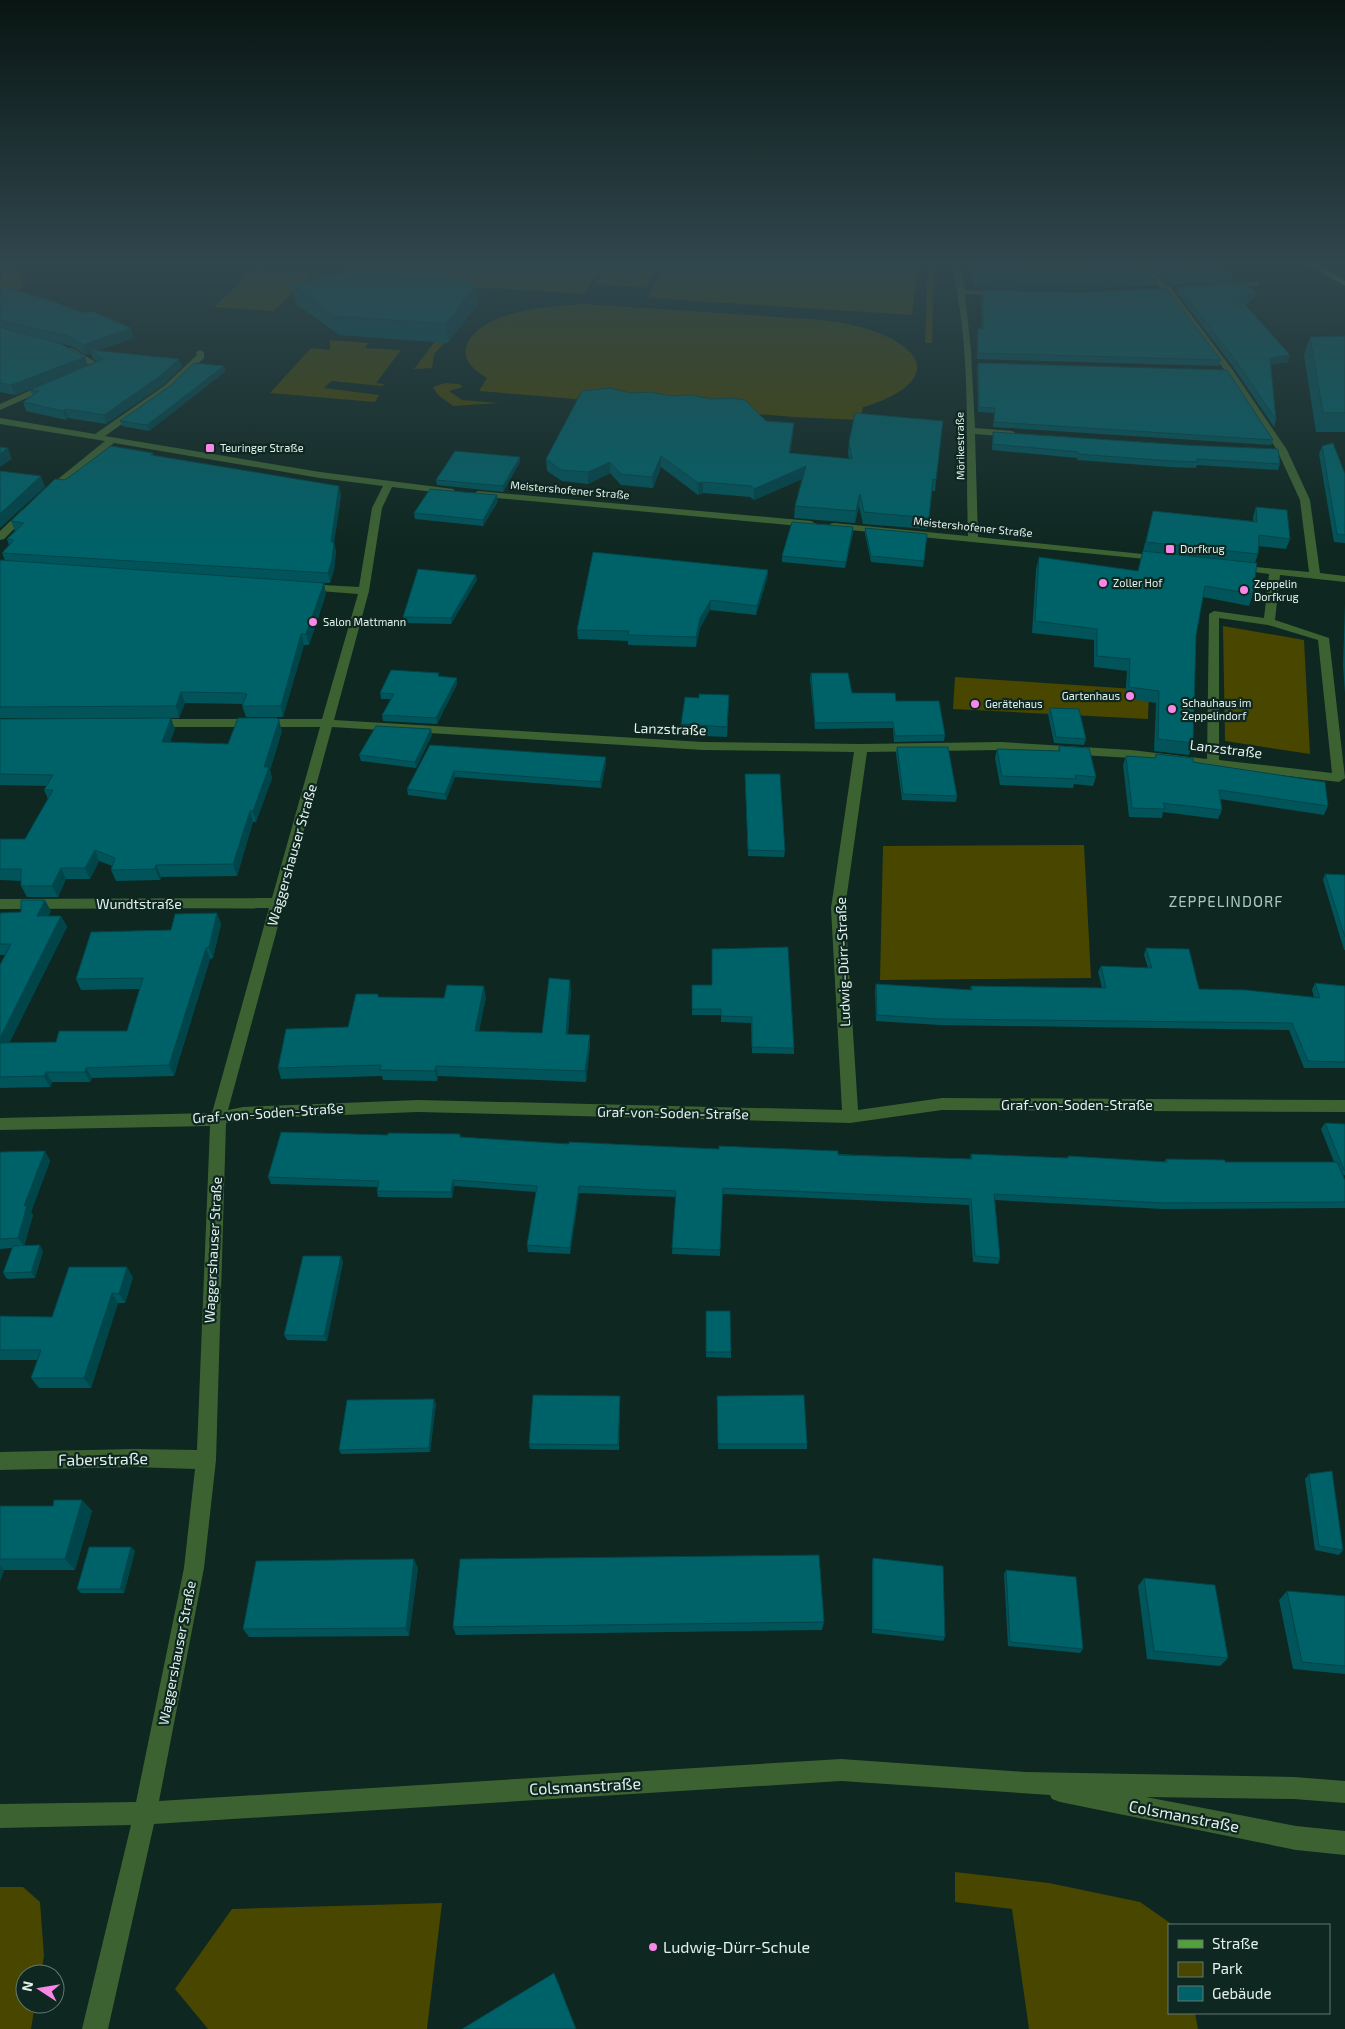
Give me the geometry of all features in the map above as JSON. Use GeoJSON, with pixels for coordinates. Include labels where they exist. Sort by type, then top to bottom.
{"type":"FeatureCollection","features":[{"type":"Feature","properties":{"kind":"street"},"geometry":{"type":"LineString","coordinates":[[79,359],[96,368]]}},
{"type":"Feature","properties":{"kind":"street"},"geometry":{"type":"LineString","coordinates":[[96,438],[167,388],[198,359]]}},
{"type":"Feature","properties":{"kind":"street","name":"Mörikestraße"},"geometry":{"type":"LineString","coordinates":[[972,359],[973,539]]}},
{"type":"Feature","properties":{"kind":"street"},"geometry":{"type":"LineString","coordinates":[[1215,359],[1277,449],[1305,500],[1315,575]]}},
{"type":"Feature","properties":{"kind":"street"},"geometry":{"type":"LineString","coordinates":[[0,407],[56,383]]}},
{"type":"Feature","properties":{"kind":"street"},"geometry":{"type":"LineString","coordinates":[[0,421],[111,441],[389,484]]}},
{"type":"Feature","properties":{"kind":"street"},"geometry":{"type":"LineString","coordinates":[[972,430],[1020,434]]}},
{"type":"Feature","properties":{"kind":"street"},"geometry":{"type":"LineString","coordinates":[[0,537],[36,502],[111,441]]}},
{"type":"Feature","properties":{"kind":"street","name":"Meistershofener Straße"},"geometry":{"type":"LineString","coordinates":[[389,484],[973,539],[1172,560]]}},
{"type":"Feature","properties":{"kind":"street","name":"Waggershauser Straße"},"geometry":{"type":"LineString","coordinates":[[95,2029],[144,1813],[194,1568],[206,1460],[218,1118],[329,723],[364,591],[376,508],[389,484]]}},
{"type":"Feature","properties":{"kind":"street"},"geometry":{"type":"LineString","coordinates":[[1225,566],[1345,579]]}},
{"type":"Feature","properties":{"kind":"street"},"geometry":{"type":"LineString","coordinates":[[1269,622],[1275,571]]}},
{"type":"Feature","properties":{"kind":"street"},"geometry":{"type":"LineString","coordinates":[[295,586],[364,591]]}},
{"type":"Feature","properties":{"kind":"street"},"geometry":{"type":"LineString","coordinates":[[1213,763],[1214,614],[1269,622],[1323,638],[1342,782]]}},
{"type":"Feature","properties":{"kind":"street","name":"Lanzstraße"},"geometry":{"type":"LineString","coordinates":[[138,724],[329,723],[627,743],[860,748],[992,745],[1131,754],[1213,763],[1342,782]]}},
{"type":"Feature","properties":{"kind":"street","name":"Ludwig-Dürr-Straße"},"geometry":{"type":"LineString","coordinates":[[850,1117],[838,908],[860,748]]}},
{"type":"Feature","properties":{"kind":"street","name":"Wundtstraße"},"geometry":{"type":"LineString","coordinates":[[0,904],[278,903]]}},
{"type":"Feature","properties":{"kind":"street","name":"Graf-von-Soden-Straße"},"geometry":{"type":"LineString","coordinates":[[0,1124],[218,1118],[243,1113],[418,1106],[850,1117],[942,1104],[1345,1106]]}},
{"type":"Feature","properties":{"kind":"street","name":"Faberstraße"},"geometry":{"type":"LineString","coordinates":[[0,1461],[134,1458],[206,1460]]}},
{"type":"Feature","properties":{"kind":"street","name":"Colsmanstraße"},"geometry":{"type":"LineString","coordinates":[[0,1816],[144,1813],[841,1770],[1024,1784],[1294,1788],[1345,1792]]}},
{"type":"Feature","properties":{"kind":"street","name":"Colsmanstraße"},"geometry":{"type":"LineString","coordinates":[[1024,1784],[1296,1838],[1345,1843]]}},
{"type":"Feature","properties":{"kind":"green space"},"geometry":{"type":"Polygon","coordinates":[[[301,359],[394,359],[376,383],[384,384],[382,386],[331,381],[324,388],[379,395],[375,402],[270,393],[301,359]]]}},
{"type":"Feature","properties":{"kind":"green space"},"geometry":{"type":"Polygon","coordinates":[[[422,359],[433,359],[432,368],[414,369],[422,359]]]}},
{"type":"Feature","properties":{"kind":"green space"},"geometry":{"type":"Polygon","coordinates":[[[466,359],[915,359],[917,369],[913,379],[904,388],[892,396],[863,407],[860,420],[794,417],[479,391],[487,378],[466,359]]]}},
{"type":"Feature","properties":{"kind":"green space"},"geometry":{"type":"Polygon","coordinates":[[[445,383],[459,384],[463,387],[449,391],[462,400],[500,403],[453,406],[438,395],[433,387],[445,383]]]}},
{"type":"Feature","properties":{"kind":"green space"},"geometry":{"type":"Polygon","coordinates":[[[1223,626],[1304,640],[1310,754],[1225,741],[1223,626]]]}},
{"type":"Feature","properties":{"kind":"green space"},"geometry":{"type":"Polygon","coordinates":[[[955,677],[1149,690],[1148,719],[953,709],[955,677]]]}},
{"type":"Feature","properties":{"kind":"green space"},"geometry":{"type":"Polygon","coordinates":[[[1084,845],[1091,978],[880,980],[883,846],[1084,845]]]}},
{"type":"Feature","properties":{"kind":"green space"},"geometry":{"type":"Polygon","coordinates":[[[955,1872],[1049,1883],[1140,1902],[1172,1924],[1168,1924],[1168,2014],[1195,2014],[1198,2029],[1029,2029],[1012,1909],[955,1902],[955,1872]]]}},
{"type":"Feature","properties":{"kind":"green space"},"geometry":{"type":"Polygon","coordinates":[[[0,1887],[23,1887],[40,1902],[44,1956],[43,1964],[15,1964],[15,2014],[33,2014],[31,2029],[0,2029],[0,1887]]]}},
{"type":"Feature","properties":{"kind":"green space"},"geometry":{"type":"Polygon","coordinates":[[[442,1903],[427,2029],[208,2029],[175,1989],[232,1909],[442,1903]]]}},
{"type":"Feature","properties":{"kind":"building"},"geometry":{"type":"Polygon","coordinates":[[[0,359],[81,359],[11,385],[0,383],[0,359]]]}},
{"type":"Feature","properties":{"kind":"building"},"geometry":{"type":"Polygon","coordinates":[[[103,359],[179,359],[160,376],[104,415],[66,409],[63,411],[23,402],[39,391],[30,390],[103,359]]]}},
{"type":"Feature","properties":{"kind":"building"},"geometry":{"type":"Polygon","coordinates":[[[1175,359],[1220,359],[1221,360],[1175,359]]]}},
{"type":"Feature","properties":{"kind":"building"},"geometry":{"type":"Polygon","coordinates":[[[1234,359],[1270,359],[1276,420],[1234,359]]]}},
{"type":"Feature","properties":{"kind":"building"},"geometry":{"type":"Polygon","coordinates":[[[1314,359],[1345,359],[1345,413],[1323,413],[1314,359]]]}},
{"type":"Feature","properties":{"kind":"building"},"geometry":{"type":"Polygon","coordinates":[[[194,363],[224,366],[147,425],[120,421],[170,386],[194,363]]]}},
{"type":"Feature","properties":{"kind":"building"},"geometry":{"type":"Polygon","coordinates":[[[978,363],[1227,370],[1273,440],[994,422],[995,408],[979,407],[978,363]]]}},
{"type":"Feature","properties":{"kind":"building"},"geometry":{"type":"Polygon","coordinates":[[[609,388],[631,393],[649,392],[671,396],[690,395],[712,399],[732,398],[745,400],[766,421],[794,423],[789,453],[852,459],[849,442],[855,413],[943,421],[936,480],[933,479],[929,518],[864,512],[860,494],[856,511],[795,506],[806,466],[754,489],[751,486],[698,483],[661,456],[652,477],[621,474],[610,462],[588,472],[561,470],[546,459],[582,391],[609,388]]]}},
{"type":"Feature","properties":{"kind":"building"},"geometry":{"type":"Polygon","coordinates":[[[993,432],[1185,445],[1278,449],[1280,464],[1197,459],[1198,462],[1171,461],[1078,454],[1078,452],[993,444],[993,432]]]}},
{"type":"Feature","properties":{"kind":"building"},"geometry":{"type":"Polygon","coordinates":[[[1333,443],[1345,474],[1345,535],[1337,534],[1322,446],[1333,443]]]}},
{"type":"Feature","properties":{"kind":"building"},"geometry":{"type":"Polygon","coordinates":[[[111,446],[153,453],[151,455],[339,486],[331,542],[334,542],[332,560],[328,573],[2,553],[14,540],[7,539],[24,523],[11,521],[55,479],[65,480],[111,446]]]}},
{"type":"Feature","properties":{"kind":"building"},"geometry":{"type":"Polygon","coordinates":[[[0,447],[8,448],[0,454],[0,447]]]}},
{"type":"Feature","properties":{"kind":"building"},"geometry":{"type":"Polygon","coordinates":[[[455,451],[520,457],[503,486],[436,480],[455,451]]]}},
{"type":"Feature","properties":{"kind":"building"},"geometry":{"type":"Polygon","coordinates":[[[0,471],[41,476],[0,514],[0,471]]]}},
{"type":"Feature","properties":{"kind":"building"},"geometry":{"type":"Polygon","coordinates":[[[430,489],[497,495],[483,520],[414,513],[430,489]]]}},
{"type":"Feature","properties":{"kind":"building"},"geometry":{"type":"Polygon","coordinates":[[[1256,507],[1287,510],[1290,539],[1259,535],[1258,554],[1146,542],[1153,511],[1257,522],[1256,507]]]}},
{"type":"Feature","properties":{"kind":"building"},"geometry":{"type":"Polygon","coordinates":[[[792,522],[853,527],[846,562],[782,556],[792,522]]]}},
{"type":"Feature","properties":{"kind":"building"},"geometry":{"type":"Polygon","coordinates":[[[865,528],[927,534],[924,561],[871,556],[865,528]]]}},
{"type":"Feature","properties":{"kind":"building"},"geometry":{"type":"Polygon","coordinates":[[[1143,551],[1257,563],[1253,594],[1205,586],[1196,635],[1193,743],[1158,739],[1159,691],[1129,687],[1130,659],[1097,656],[1097,629],[1035,621],[1039,557],[1138,571],[1143,551]]]}},
{"type":"Feature","properties":{"kind":"building"},"geometry":{"type":"Polygon","coordinates":[[[593,552],[768,570],[757,606],[711,600],[700,618],[696,637],[628,635],[629,631],[577,630],[593,552]]]}},
{"type":"Feature","properties":{"kind":"building"},"geometry":{"type":"Polygon","coordinates":[[[0,560],[324,583],[306,634],[301,634],[281,706],[242,706],[247,694],[242,693],[181,692],[176,706],[0,707],[0,560]]]}},
{"type":"Feature","properties":{"kind":"building"},"geometry":{"type":"Polygon","coordinates":[[[418,569],[476,575],[451,618],[403,617],[418,569]]]}},
{"type":"Feature","properties":{"kind":"building"},"geometry":{"type":"Polygon","coordinates":[[[391,670],[439,673],[438,676],[457,678],[436,718],[382,715],[394,694],[380,693],[391,670]]]}},
{"type":"Feature","properties":{"kind":"building"},"geometry":{"type":"Polygon","coordinates":[[[811,673],[848,673],[852,693],[895,693],[896,701],[939,701],[945,735],[895,736],[893,722],[815,723],[811,673]]]}},
{"type":"Feature","properties":{"kind":"building"},"geometry":{"type":"Polygon","coordinates":[[[699,694],[729,695],[727,727],[681,724],[685,697],[699,698],[699,694]]]}},
{"type":"Feature","properties":{"kind":"building"},"geometry":{"type":"Polygon","coordinates":[[[1050,708],[1079,709],[1086,739],[1056,737],[1050,708]]]}},
{"type":"Feature","properties":{"kind":"building"},"geometry":{"type":"Polygon","coordinates":[[[171,718],[162,742],[228,744],[238,718],[277,718],[279,720],[264,767],[269,767],[253,811],[250,811],[233,864],[156,865],[155,869],[111,870],[115,858],[95,850],[85,868],[61,868],[52,886],[21,886],[21,869],[0,869],[0,839],[25,839],[53,790],[44,790],[53,775],[0,774],[0,719],[171,718]]]}},
{"type":"Feature","properties":{"kind":"building"},"geometry":{"type":"Polygon","coordinates":[[[376,726],[431,729],[415,762],[359,755],[376,726]]]}},
{"type":"Feature","properties":{"kind":"building"},"geometry":{"type":"Polygon","coordinates":[[[430,745],[606,757],[600,782],[454,771],[445,794],[407,789],[430,745]]]}},
{"type":"Feature","properties":{"kind":"building"},"geometry":{"type":"Polygon","coordinates":[[[1059,746],[1089,748],[1096,777],[1075,775],[1076,779],[1002,776],[997,749],[1060,751],[1059,746]]]}},
{"type":"Feature","properties":{"kind":"building"},"geometry":{"type":"Polygon","coordinates":[[[897,747],[948,747],[957,796],[903,794],[897,747]]]}},
{"type":"Feature","properties":{"kind":"building"},"geometry":{"type":"Polygon","coordinates":[[[1156,754],[1193,758],[1193,762],[1325,782],[1328,806],[1219,790],[1222,810],[1163,803],[1165,809],[1132,808],[1126,756],[1156,758],[1156,754]]]}},
{"type":"Feature","properties":{"kind":"building"},"geometry":{"type":"Polygon","coordinates":[[[745,774],[780,774],[785,851],[748,850],[745,774]]]}},
{"type":"Feature","properties":{"kind":"building"},"geometry":{"type":"Polygon","coordinates":[[[1325,874],[1345,875],[1345,937],[1325,874]]]}},
{"type":"Feature","properties":{"kind":"building"},"geometry":{"type":"Polygon","coordinates":[[[21,900],[45,900],[37,916],[61,916],[0,1038],[0,965],[11,944],[0,944],[0,913],[21,912],[21,900]]]}},
{"type":"Feature","properties":{"kind":"building"},"geometry":{"type":"Polygon","coordinates":[[[217,913],[209,947],[206,948],[169,1065],[86,1068],[85,1072],[46,1072],[44,1076],[0,1077],[0,1043],[56,1042],[59,1031],[127,1031],[143,978],[76,979],[91,932],[171,930],[175,914],[217,913]]]}},
{"type":"Feature","properties":{"kind":"building"},"geometry":{"type":"Polygon","coordinates":[[[788,947],[794,1048],[752,1047],[752,1017],[721,1016],[721,1009],[692,1009],[692,985],[712,985],[712,949],[788,947]]]}},
{"type":"Feature","properties":{"kind":"building"},"geometry":{"type":"Polygon","coordinates":[[[1146,948],[1189,949],[1199,989],[1246,990],[1320,998],[1315,983],[1345,986],[1345,1062],[1308,1061],[1292,1023],[940,1019],[877,1015],[876,984],[972,990],[971,986],[1106,988],[1101,966],[1152,968],[1146,948]]]}},
{"type":"Feature","properties":{"kind":"building"},"geometry":{"type":"Polygon","coordinates":[[[549,978],[570,980],[566,1034],[590,1035],[585,1071],[436,1066],[435,1071],[380,1070],[381,1065],[278,1068],[286,1029],[348,1027],[356,994],[378,994],[378,997],[444,998],[447,985],[484,986],[475,1031],[542,1033],[549,978]]]}},
{"type":"Feature","properties":{"kind":"building"},"geometry":{"type":"Polygon","coordinates":[[[1325,1123],[1345,1124],[1345,1170],[1344,1170],[1325,1123]]]}},
{"type":"Feature","properties":{"kind":"building"},"geometry":{"type":"Polygon","coordinates":[[[281,1132],[388,1135],[388,1133],[460,1134],[460,1137],[569,1144],[569,1142],[719,1149],[719,1146],[838,1151],[838,1155],[972,1159],[971,1154],[1068,1158],[1068,1156],[1167,1162],[1166,1159],[1225,1160],[1225,1162],[1337,1162],[1345,1180],[1345,1202],[1165,1203],[994,1194],[1000,1258],[975,1256],[971,1199],[723,1188],[720,1250],[672,1248],[676,1191],[579,1186],[570,1248],[527,1245],[537,1186],[453,1180],[451,1192],[377,1191],[379,1181],[268,1177],[281,1132]]]}},
{"type":"Feature","properties":{"kind":"building"},"geometry":{"type":"Polygon","coordinates":[[[45,1151],[24,1206],[27,1205],[18,1238],[0,1239],[0,1152],[45,1151]]]}},
{"type":"Feature","properties":{"kind":"building"},"geometry":{"type":"Polygon","coordinates":[[[40,1245],[31,1272],[3,1273],[13,1246],[40,1245]]]}},
{"type":"Feature","properties":{"kind":"building"},"geometry":{"type":"Polygon","coordinates":[[[303,1256],[341,1256],[324,1336],[284,1335],[303,1256]]]}},
{"type":"Feature","properties":{"kind":"building"},"geometry":{"type":"Polygon","coordinates":[[[69,1267],[127,1267],[119,1294],[112,1293],[84,1378],[31,1378],[41,1350],[0,1350],[0,1316],[52,1317],[69,1267]]]}},
{"type":"Feature","properties":{"kind":"building"},"geometry":{"type":"Polygon","coordinates":[[[706,1311],[730,1311],[731,1352],[706,1352],[706,1311]]]}},
{"type":"Feature","properties":{"kind":"building"},"geometry":{"type":"Polygon","coordinates":[[[533,1395],[620,1396],[618,1445],[529,1444],[533,1395]]]}},
{"type":"Feature","properties":{"kind":"building"},"geometry":{"type":"Polygon","coordinates":[[[804,1395],[807,1444],[718,1444],[717,1396],[804,1395]]]}},
{"type":"Feature","properties":{"kind":"building"},"geometry":{"type":"Polygon","coordinates":[[[434,1399],[429,1448],[339,1450],[347,1400],[434,1399]]]}},
{"type":"Feature","properties":{"kind":"building"},"geometry":{"type":"Polygon","coordinates":[[[1332,1471],[1343,1550],[1319,1546],[1309,1474],[1332,1471]]]}},
{"type":"Feature","properties":{"kind":"building"},"geometry":{"type":"Polygon","coordinates":[[[54,1500],[82,1500],[65,1559],[0,1559],[0,1506],[53,1506],[54,1500]]]}},
{"type":"Feature","properties":{"kind":"building"},"geometry":{"type":"Polygon","coordinates":[[[89,1547],[131,1547],[120,1589],[77,1589],[89,1547]]]}},
{"type":"Feature","properties":{"kind":"building"},"geometry":{"type":"Polygon","coordinates":[[[819,1555],[824,1622],[453,1627],[460,1559],[819,1555]]]}},
{"type":"Feature","properties":{"kind":"building"},"geometry":{"type":"Polygon","coordinates":[[[873,1558],[943,1566],[945,1637],[873,1629],[873,1558]]]}},
{"type":"Feature","properties":{"kind":"building"},"geometry":{"type":"Polygon","coordinates":[[[414,1559],[406,1628],[243,1629],[256,1561],[414,1559]]]}},
{"type":"Feature","properties":{"kind":"building"},"geometry":{"type":"Polygon","coordinates":[[[1006,1570],[1076,1577],[1083,1649],[1010,1642],[1006,1570]]]}},
{"type":"Feature","properties":{"kind":"building"},"geometry":{"type":"Polygon","coordinates":[[[1144,1578],[1215,1585],[1228,1658],[1154,1651],[1144,1578]]]}},
{"type":"Feature","properties":{"kind":"building"},"geometry":{"type":"Polygon","coordinates":[[[1287,1591],[1345,1596],[1345,1666],[1302,1662],[1287,1591]]]}},
{"type":"Feature","properties":{"kind":"building"},"geometry":{"type":"Polygon","coordinates":[[[554,1973],[576,2029],[462,2029],[554,1973]]]}},
{"type":"Feature","properties":{"kind":"place","name":"Teuringer Straße"},"geometry":{"type":"Point","coordinates":[210,448]}},
{"type":"Feature","properties":{"kind":"place","name":"Dorfkrug"},"geometry":{"type":"Point","coordinates":[1170,549]}},
{"type":"Feature","properties":{"kind":"place","name":"Zoller Hof"},"geometry":{"type":"Point","coordinates":[1103,583]}},
{"type":"Feature","properties":{"kind":"place","name":"Zeppelin Dorfkrug"},"geometry":{"type":"Point","coordinates":[1244,590]}},
{"type":"Feature","properties":{"kind":"place","name":"Salon Mattmann"},"geometry":{"type":"Point","coordinates":[313,622]}},
{"type":"Feature","properties":{"kind":"place","name":"Gartenhaus"},"geometry":{"type":"Point","coordinates":[1130,696]}},
{"type":"Feature","properties":{"kind":"place","name":"Gerätehaus"},"geometry":{"type":"Point","coordinates":[975,704]}},
{"type":"Feature","properties":{"kind":"place","name":"Schauhaus im Zeppelindorf"},"geometry":{"type":"Point","coordinates":[1172,709]}},
{"type":"Feature","properties":{"kind":"place","name":"Ludwig-Dürr-Schule"},"geometry":{"type":"Point","coordinates":[653,1947]}},
{"type":"Feature","properties":{"kind":"district","name":"ZEPPELINDORF"},"geometry":{"type":"Point","coordinates":[1226,902]}}]}
